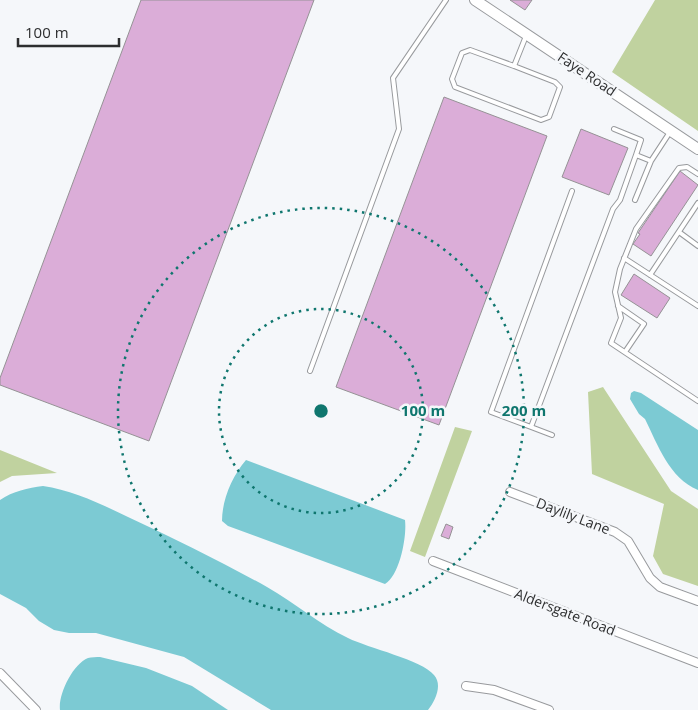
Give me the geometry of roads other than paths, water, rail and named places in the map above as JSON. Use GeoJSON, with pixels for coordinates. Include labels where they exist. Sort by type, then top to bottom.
{"type":"FeatureCollection","features":[{"type":"Feature","properties":{"kind":"street","name":"Faye Road"},"geometry":{"type":"LineString","coordinates":[[475,0],[698,149]]}},
{"type":"Feature","properties":{"kind":"street","name":"Daylily Lane"},"geometry":{"type":"LineString","coordinates":[[510,492],[615,532],[628,541],[650,578],[660,587],[698,601]]}},
{"type":"Feature","properties":{"kind":"street","name":"Aldersgate Road"},"geometry":{"type":"LineString","coordinates":[[433,561],[698,663]]}},
{"type":"Feature","properties":{"kind":"street"},"geometry":{"type":"LineString","coordinates":[[0,673],[36,710]]}},
{"type":"Feature","properties":{"kind":"street"},"geometry":{"type":"LineString","coordinates":[[466,686],[494,690],[550,710]]}},
{"type":"Feature","properties":{"kind":"lane"},"geometry":{"type":"LineString","coordinates":[[310,371],[399,129],[393,78],[446,0]]}},
{"type":"Feature","properties":{"kind":"lane"},"geometry":{"type":"LineString","coordinates":[[514,66],[527,34]]}},
{"type":"Feature","properties":{"kind":"lane"},"geometry":{"type":"LineString","coordinates":[[470,50],[514,66],[555,82],[560,87],[549,117],[542,120],[455,87],[452,79],[462,53],[470,50]]}},
{"type":"Feature","properties":{"kind":"lane"},"geometry":{"type":"LineString","coordinates":[[531,427],[613,209],[620,200],[642,140],[614,129]]}},
{"type":"Feature","properties":{"kind":"lane"},"geometry":{"type":"LineString","coordinates":[[635,200],[650,161],[671,130]]}},
{"type":"Feature","properties":{"kind":"lane"},"geometry":{"type":"LineString","coordinates":[[636,155],[650,161]]}},
{"type":"Feature","properties":{"kind":"lane"},"geometry":{"type":"LineString","coordinates":[[698,174],[687,167],[679,168],[636,229],[624,258],[615,292],[621,318],[611,342],[698,401]]}},
{"type":"Feature","properties":{"kind":"lane"},"geometry":{"type":"LineString","coordinates":[[552,435],[491,412],[572,191]]}},
{"type":"Feature","properties":{"kind":"lane"},"geometry":{"type":"LineString","coordinates":[[650,275],[698,203]]}},
{"type":"Feature","properties":{"kind":"lane"},"geometry":{"type":"LineString","coordinates":[[678,232],[698,246]]}},
{"type":"Feature","properties":{"kind":"lane"},"geometry":{"type":"LineString","coordinates":[[624,258],[698,306]]}},
{"type":"Feature","properties":{"kind":"lane"},"geometry":{"type":"LineString","coordinates":[[617,305],[644,324],[625,352]]}},
{"type":"Feature","properties":{"kind":"water"},"geometry":{"type":"Polygon","coordinates":[[[634,391],[641,393],[698,430],[698,490],[679,478],[666,460],[645,419],[639,414],[630,399],[631,393],[634,391]]]}},
{"type":"Feature","properties":{"kind":"water"},"geometry":{"type":"Polygon","coordinates":[[[246,460],[405,520],[405,535],[401,555],[395,572],[390,579],[385,584],[228,526],[222,521],[226,497],[236,473],[246,460]]]}},
{"type":"Feature","properties":{"kind":"water"},"geometry":{"type":"Polygon","coordinates":[[[43,486],[86,498],[146,525],[267,587],[348,638],[418,664],[437,679],[438,688],[433,702],[428,710],[271,710],[184,657],[96,633],[69,633],[54,630],[39,621],[26,608],[0,594],[0,500],[21,490],[43,486]]]}},
{"type":"Feature","properties":{"kind":"water"},"geometry":{"type":"Polygon","coordinates":[[[100,657],[146,668],[192,686],[228,710],[60,710],[61,696],[64,688],[77,666],[88,658],[100,657]]]}}]}
